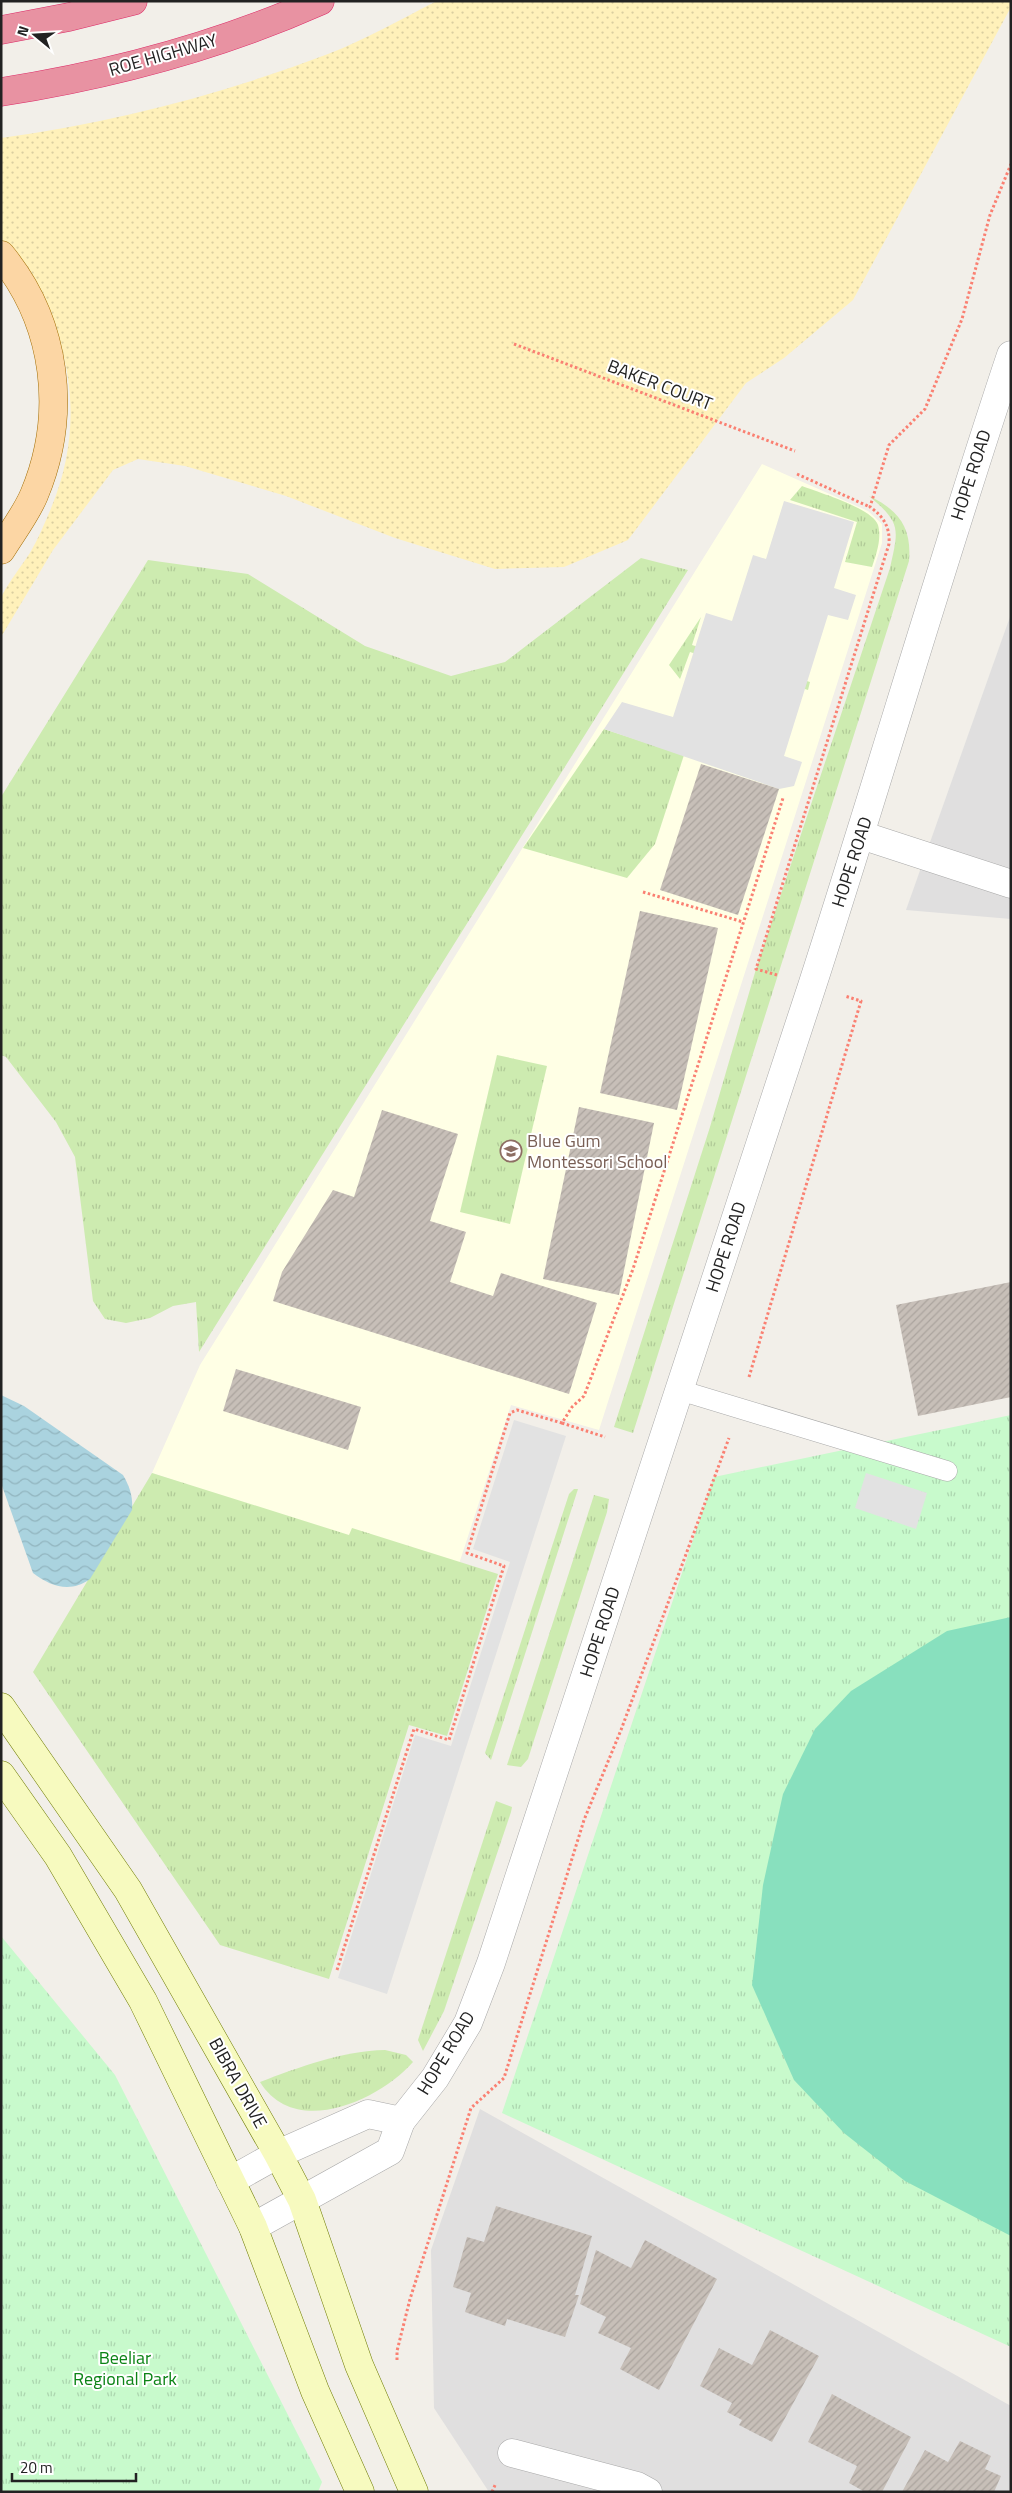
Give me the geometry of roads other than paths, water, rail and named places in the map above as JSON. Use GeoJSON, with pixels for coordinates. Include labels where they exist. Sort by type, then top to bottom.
{"type":"FeatureCollection","features":[{"type":"Feature","properties":{"kind":"highway"},"geometry":{"type":"LineString","coordinates":[[1,30],[68,17],[133,1]]}},
{"type":"Feature","properties":{"kind":"highway","name":"ROE HIGHWAY"},"geometry":{"type":"LineString","coordinates":[[1,92],[141,63],[255,27],[320,1]]}},
{"type":"Feature","properties":{"kind":"main road"},"geometry":{"type":"LineString","coordinates":[[1,255],[16,274],[38,314],[51,359],[55,406],[49,452],[34,496],[1,550]]}},
{"type":"Feature","properties":{"kind":"street","name":"HOPE ROAD"},"geometry":{"type":"LineString","coordinates":[[252,2227],[390,2151],[402,2121],[435,2078],[468,2023],[491,1964],[861,836],[961,506],[1011,355]]}},
{"type":"Feature","properties":{"kind":"street"},"geometry":{"type":"LineString","coordinates":[[861,836],[1011,884]]}},
{"type":"Feature","properties":{"kind":"street","name":"BIBRA DRIVE"},"geometry":{"type":"LineString","coordinates":[[1,1707],[128,1890],[278,2154],[302,2200],[359,2365],[403,2471],[414,2492]]}},
{"type":"Feature","properties":{"kind":"street"},"geometry":{"type":"LineString","coordinates":[[1,1775],[58,1856],[143,2001],[252,2227],[315,2391],[360,2492]]}},
{"type":"Feature","properties":{"kind":"street"},"geometry":{"type":"LineString","coordinates":[[230,2181],[278,2154],[368,2114],[402,2121]]}},
{"type":"Feature","properties":{"kind":"street"},"geometry":{"type":"LineString","coordinates":[[512,2453],[637,2486],[648,2492]]}},
{"type":"Feature","properties":{"kind":"lane"},"geometry":{"type":"LineString","coordinates":[[679,1390],[947,1471]]}},
{"type":"Feature","properties":{"kind":"water"},"geometry":{"type":"Polygon","coordinates":[[[1,1395],[24,1406],[123,1475],[128,1484],[132,1510],[90,1579],[76,1586],[54,1585],[33,1573],[1,1483],[1,1395]]]}},
{"type":"Feature","properties":{"kind":"place","name":"Blue Gum Montessori School"},"geometry":{"type":"Point","coordinates":[511,1151]}},
{"type":"Feature","properties":{"kind":"park label","name":"Beeliar Regional Park"},"geometry":{"type":"Point","coordinates":[125,2368]}}]}
